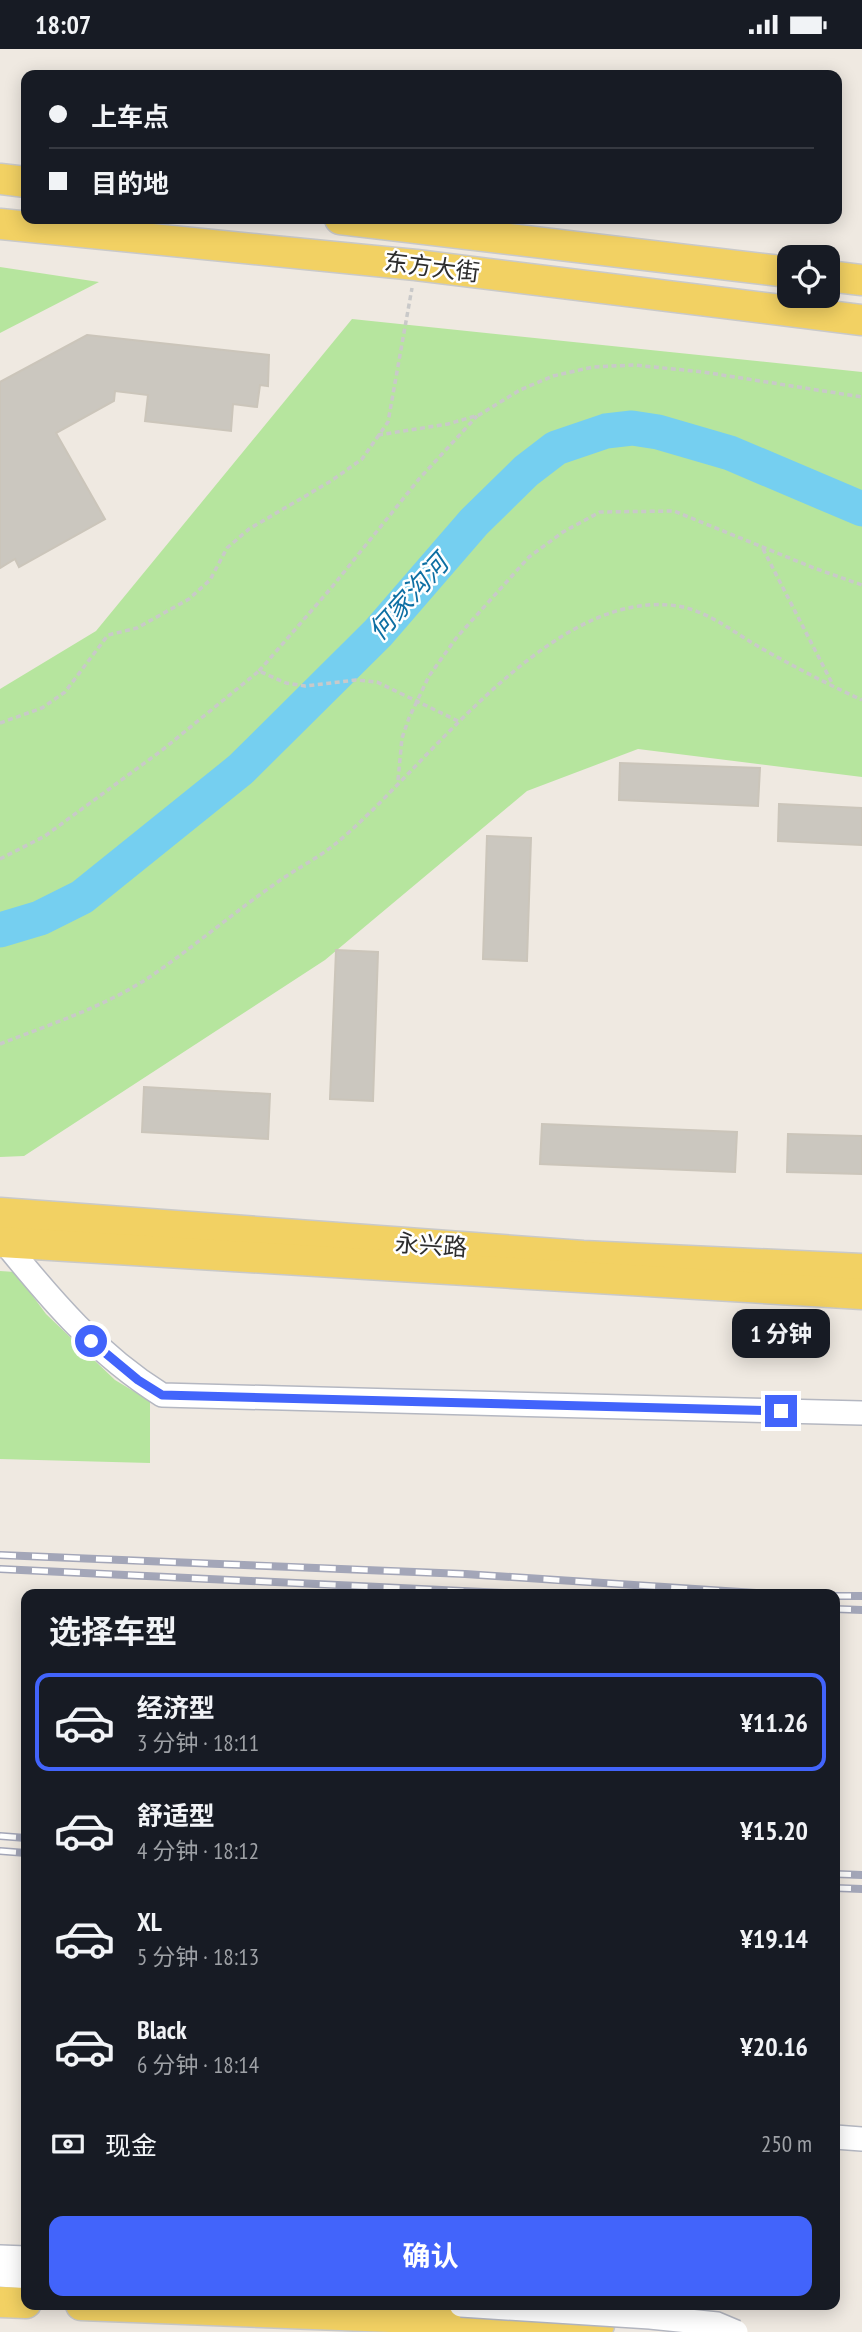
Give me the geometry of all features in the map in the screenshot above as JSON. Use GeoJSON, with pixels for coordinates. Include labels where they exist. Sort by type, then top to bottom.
{"type":"FeatureCollection","features":[{"type":"Feature","properties":{"kind":"main road"},"geometry":{"type":"LineString","coordinates":[[0,179],[21,181]]}},
{"type":"Feature","properties":{"kind":"main road","name":"东方大街"},"geometry":{"type":"LineString","coordinates":[[0,224],[416,265],[862,320]]}},
{"type":"Feature","properties":{"kind":"main road","name":"东方大街"},"geometry":{"type":"LineString","coordinates":[[382,224],[777,271]]}},
{"type":"Feature","properties":{"kind":"main road"},"geometry":{"type":"LineString","coordinates":[[840,277],[862,280]]}},
{"type":"Feature","properties":{"kind":"main road","name":"永兴路"},"geometry":{"type":"LineString","coordinates":[[0,1213],[569,1255],[862,1269]]}},
{"type":"Feature","properties":{"kind":"main road","name":"永兴路"},"geometry":{"type":"LineString","coordinates":[[2,1243],[862,1294]]}},
{"type":"Feature","properties":{"kind":"main road"},"geometry":{"type":"LineString","coordinates":[[0,2302],[21,2303]]}},
{"type":"Feature","properties":{"kind":"main road"},"geometry":{"type":"LineString","coordinates":[[188,2310],[532,2326],[736,2332]]}},
{"type":"Feature","properties":{"kind":"lane"},"geometry":{"type":"LineString","coordinates":[[2,1243],[61,1312],[106,1355],[162,1395],[862,1413]]}},
{"type":"Feature","properties":{"kind":"lane"},"geometry":{"type":"LineString","coordinates":[[840,2137],[862,2139]]}},
{"type":"Feature","properties":{"kind":"lane"},"geometry":{"type":"LineString","coordinates":[[0,2257],[21,2258]]}},
{"type":"Feature","properties":{"kind":"lane"},"geometry":{"type":"LineString","coordinates":[[0,2276],[21,2277]]}},
{"type":"Feature","properties":{"kind":"lane"},"geometry":{"type":"LineString","coordinates":[[539,2310],[717,2324],[736,2332]]}},
{"type":"Feature","properties":{"kind":"path"},"geometry":{"type":"LineString","coordinates":[[0,723],[42,708],[65,692],[108,635],[137,628],[189,599],[210,580],[227,548],[248,529],[331,481],[362,459],[388,422],[416,265]]}},
{"type":"Feature","properties":{"kind":"path"},"geometry":{"type":"LineString","coordinates":[[0,859],[45,836],[160,751],[259,671],[332,587],[426,470],[479,415],[520,390],[553,376],[593,367],[634,365],[703,372],[862,397]]}},
{"type":"Feature","properties":{"kind":"path"},"geometry":{"type":"LineString","coordinates":[[378,435],[448,424],[479,415]]}},
{"type":"Feature","properties":{"kind":"path"},"geometry":{"type":"LineString","coordinates":[[398,782],[402,738],[416,700],[457,636],[529,557],[563,532],[600,512],[674,511],[862,585]]}},
{"type":"Feature","properties":{"kind":"path"},"geometry":{"type":"LineString","coordinates":[[762,547],[834,687]]}},
{"type":"Feature","properties":{"kind":"path"},"geometry":{"type":"LineString","coordinates":[[0,1044],[107,1000],[144,980],[332,846],[512,674],[554,641],[595,618],[646,606],[668,604],[696,609],[862,700]]}},
{"type":"Feature","properties":{"kind":"path"},"geometry":{"type":"LineString","coordinates":[[259,671],[286,683],[306,686],[356,680],[377,682],[460,722]]}},
{"type":"Feature","properties":{"kind":"green space"},"geometry":{"type":"Polygon","coordinates":[[[0,267],[99,282],[0,333],[0,267]]]}},
{"type":"Feature","properties":{"kind":"green space"},"geometry":{"type":"Polygon","coordinates":[[[352,319],[862,372],[862,777],[638,749],[527,791],[325,960],[24,1156],[0,1157],[0,689],[96,631],[352,319]]]}},
{"type":"Feature","properties":{"kind":"green space"},"geometry":{"type":"Polygon","coordinates":[[[0,1271],[15,1272],[46,1314],[115,1380],[150,1401],[150,1463],[0,1459],[0,1271]]]}},
{"type":"Feature","properties":{"kind":"building"},"geometry":{"type":"Polygon","coordinates":[[[87,335],[269,355],[268,386],[260,385],[257,407],[233,404],[231,431],[145,421],[148,395],[115,391],[114,401],[56,433],[105,519],[19,567],[15,559],[0,568],[0,382],[87,335]]]}},
{"type":"Feature","properties":{"kind":"building"},"geometry":{"type":"Polygon","coordinates":[[[620,763],[760,768],[758,806],[619,800],[620,763]]]}},
{"type":"Feature","properties":{"kind":"building"},"geometry":{"type":"Polygon","coordinates":[[[779,804],[862,808],[862,845],[778,841],[779,804]]]}},
{"type":"Feature","properties":{"kind":"building"},"geometry":{"type":"Polygon","coordinates":[[[487,836],[531,838],[527,961],[483,959],[487,836]]]}},
{"type":"Feature","properties":{"kind":"building"},"geometry":{"type":"Polygon","coordinates":[[[336,950],[378,952],[373,1101],[330,1099],[336,950]]]}},
{"type":"Feature","properties":{"kind":"building"},"geometry":{"type":"Polygon","coordinates":[[[144,1087],[270,1094],[268,1139],[142,1132],[144,1087]]]}},
{"type":"Feature","properties":{"kind":"building"},"geometry":{"type":"Polygon","coordinates":[[[542,1124],[737,1132],[735,1172],[540,1164],[542,1124]]]}},
{"type":"Feature","properties":{"kind":"building"},"geometry":{"type":"Polygon","coordinates":[[[788,1134],[862,1136],[862,1174],[787,1172],[788,1134]]]}},
{"type":"Feature","properties":{"kind":"waterway","name":"何家沟河"},"geometry":{"type":"LineString","coordinates":[[0,930],[40,918],[82,897],[241,769],[378,633],[474,522],[526,471],[556,448],[606,431],[632,428],[658,432],[730,453],[862,509]]}},
{"type":"Feature","properties":{"kind":"railway"},"geometry":{"type":"LineString","coordinates":[[0,1555],[465,1574],[696,1589]]}},
{"type":"Feature","properties":{"kind":"railway"},"geometry":{"type":"LineString","coordinates":[[0,1569],[419,1589]]}},
{"type":"Feature","properties":{"kind":"railway"},"geometry":{"type":"LineString","coordinates":[[840,1596],[862,1596]]}},
{"type":"Feature","properties":{"kind":"railway"},"geometry":{"type":"LineString","coordinates":[[840,1609],[862,1610]]}},
{"type":"Feature","properties":{"kind":"railway"},"geometry":{"type":"LineString","coordinates":[[0,1836],[21,1838]]}},
{"type":"Feature","properties":{"kind":"railway"},"geometry":{"type":"LineString","coordinates":[[0,1851],[21,1853]]}},
{"type":"Feature","properties":{"kind":"railway"},"geometry":{"type":"LineString","coordinates":[[840,1874],[862,1875]]}},
{"type":"Feature","properties":{"kind":"railway"},"geometry":{"type":"LineString","coordinates":[[840,1888],[862,1889]]}},
{"type":"Feature","properties":{"kind":"route"},"geometry":{"type":"LineString","coordinates":[[91,1341],[138,1380],[162,1395],[781,1411]]}}]}
